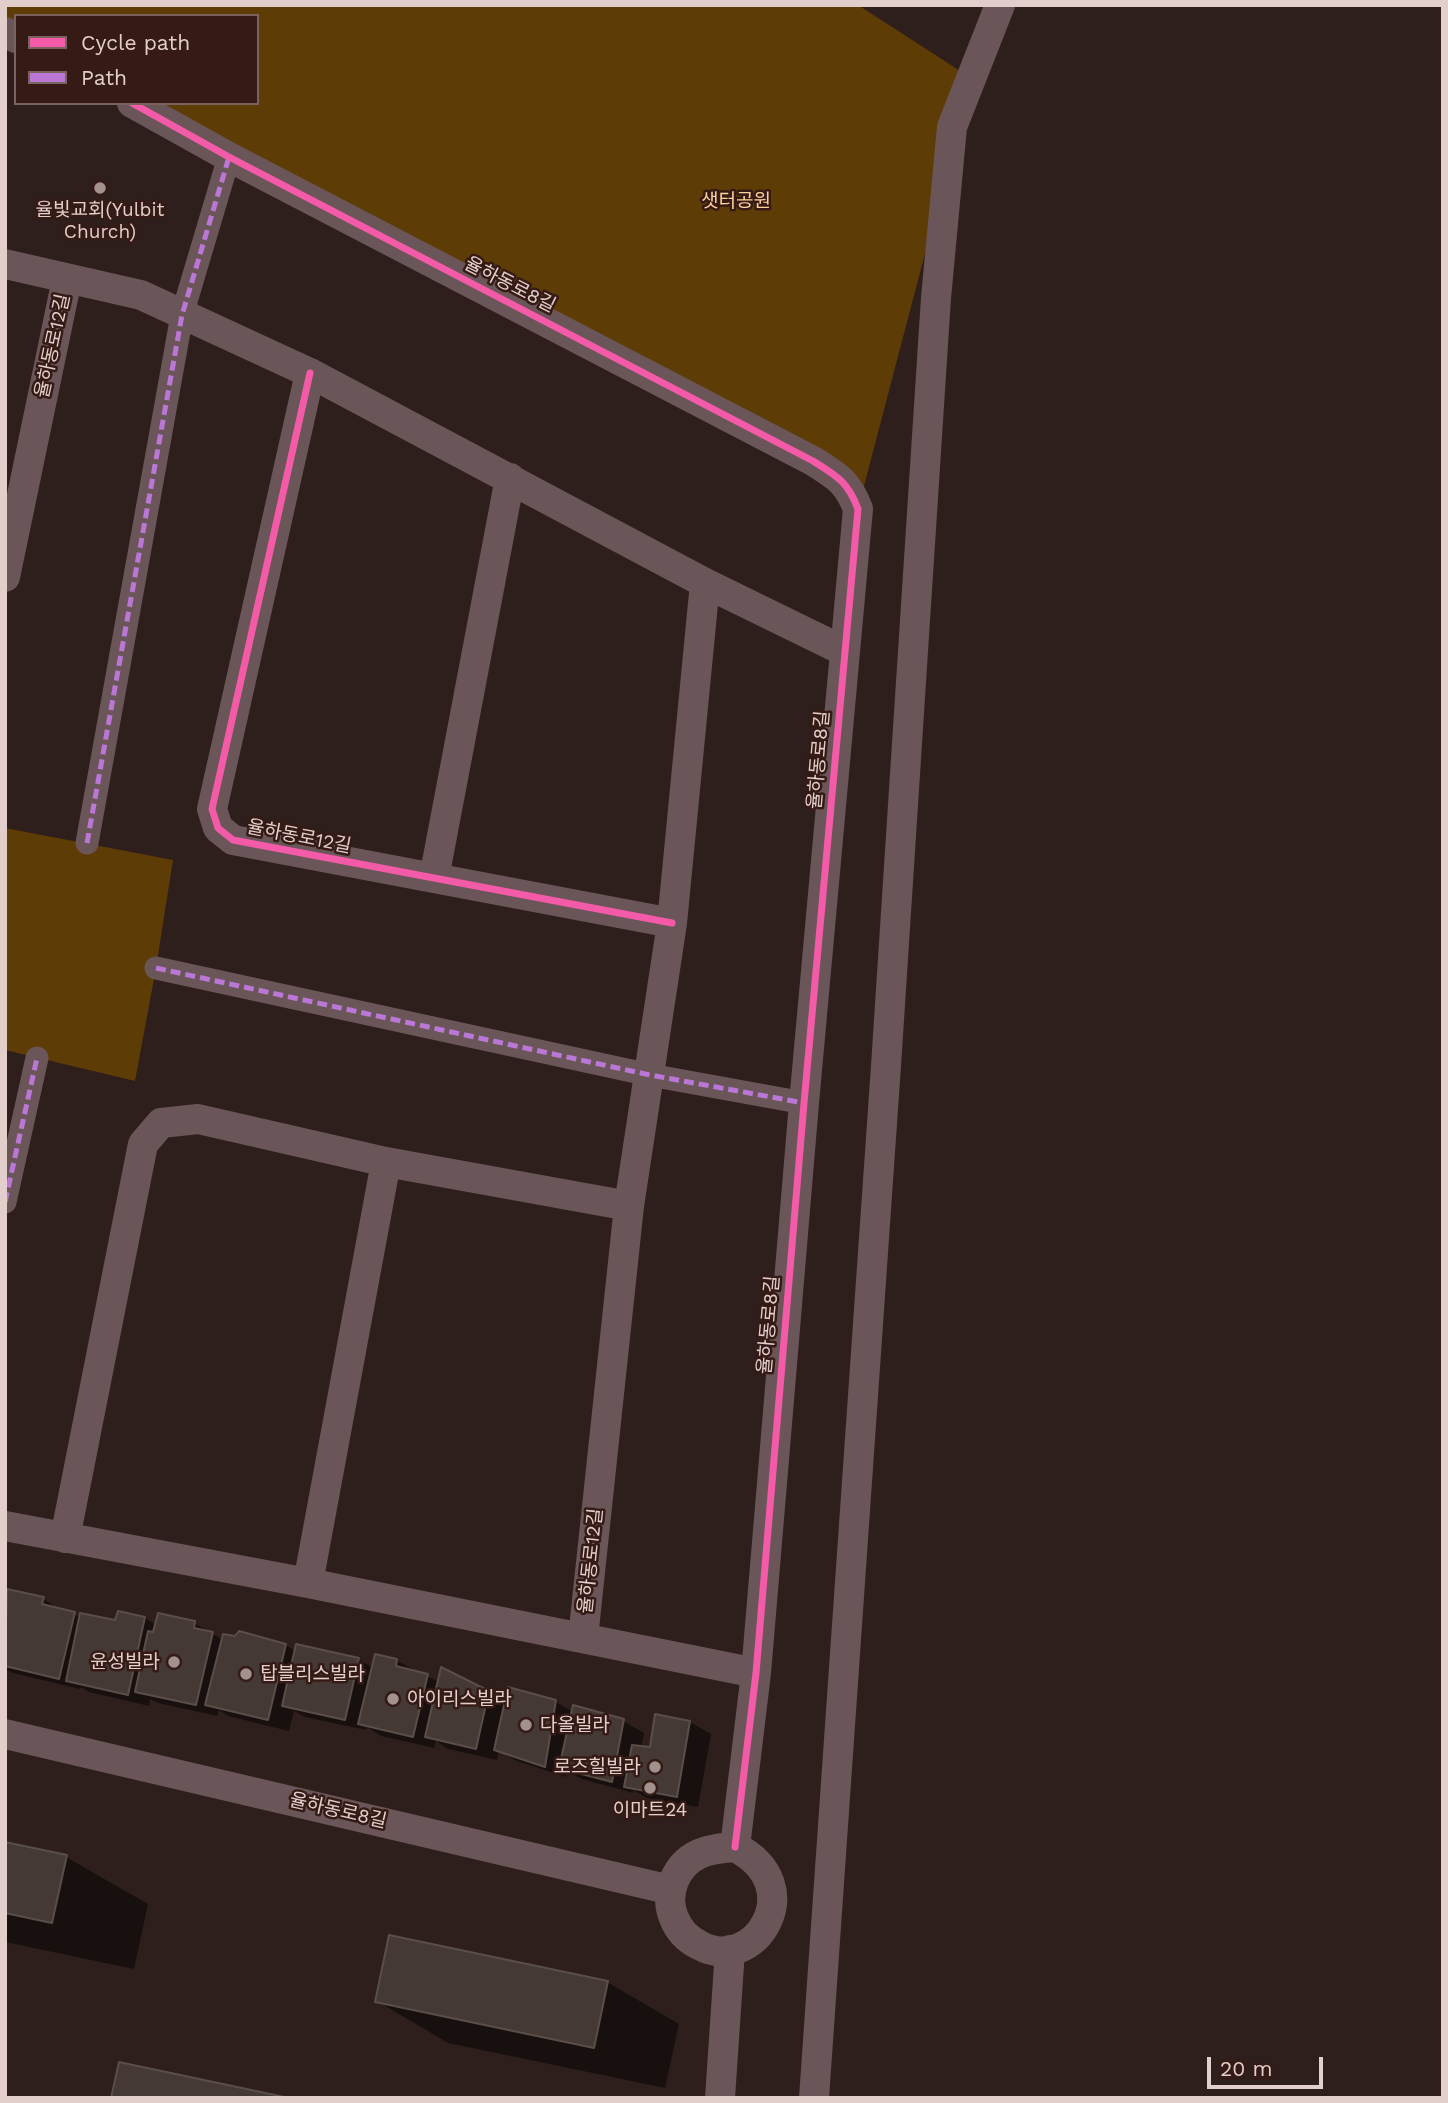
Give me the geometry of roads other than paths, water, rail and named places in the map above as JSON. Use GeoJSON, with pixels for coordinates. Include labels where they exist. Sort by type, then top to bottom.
{"type":"FeatureCollection","features":[{"type":"Feature","properties":{"kind":"street"},"geometry":{"type":"LineString","coordinates":[[814,2098],[936,298],[952,127],[1000,5]]}},
{"type":"Feature","properties":{"kind":"street","name":"율하동로8길"},"geometry":{"type":"LineString","coordinates":[[136,105],[229,157],[814,461],[835,475],[851,491],[858,509],[756,1673],[735,1847]]}},
{"type":"Feature","properties":{"kind":"street"},"geometry":{"type":"LineString","coordinates":[[87,843],[182,315],[229,157]]}},
{"type":"Feature","properties":{"kind":"street","name":"율하동로12길"},"geometry":{"type":"LineString","coordinates":[[5,264],[141,296],[310,373],[705,583],[672,923],[629,1206],[583,1638],[5,1525]]}},
{"type":"Feature","properties":{"kind":"street","name":"율하동로12길"},"geometry":{"type":"LineString","coordinates":[[5,577],[67,279]]}},
{"type":"Feature","properties":{"kind":"street","name":"율하동로12길"},"geometry":{"type":"LineString","coordinates":[[310,373],[212,810],[218,828],[233,840],[672,923]]}},
{"type":"Feature","properties":{"kind":"street"},"geometry":{"type":"LineString","coordinates":[[434,878],[510,478]]}},
{"type":"Feature","properties":{"kind":"street"},"geometry":{"type":"LineString","coordinates":[[705,583],[844,651]]}},
{"type":"Feature","properties":{"kind":"street"},"geometry":{"type":"LineString","coordinates":[[156,968],[650,1075],[804,1103]]}},
{"type":"Feature","properties":{"kind":"street"},"geometry":{"type":"LineString","coordinates":[[5,1202],[37,1058]]}},
{"type":"Feature","properties":{"kind":"street"},"geometry":{"type":"LineString","coordinates":[[65,1538],[144,1144],[160,1123],[198,1119],[386,1162],[629,1206]]}},
{"type":"Feature","properties":{"kind":"street"},"geometry":{"type":"LineString","coordinates":[[308,1583],[386,1162]]}},
{"type":"Feature","properties":{"kind":"street"},"geometry":{"type":"LineString","coordinates":[[583,1638],[756,1673]]}},
{"type":"Feature","properties":{"kind":"street","name":"율하동로8길"},"geometry":{"type":"LineString","coordinates":[[5,1734],[671,1890]]}},
{"type":"Feature","properties":{"kind":"street"},"geometry":{"type":"LineString","coordinates":[[735,1847],[753,1856],[769,1880],[773,1896],[771,1913],[764,1928],[752,1941],[730,1950],[704,1948],[689,1940],[678,1927],[671,1912],[671,1890],[684,1864],[698,1854],[735,1847]]}},
{"type":"Feature","properties":{"kind":"street"},"geometry":{"type":"LineString","coordinates":[[720,2098],[730,1950]]}},
{"type":"Feature","properties":{"kind":"place","name":"율빛교회(Yulbit Church)"},"geometry":{"type":"Point","coordinates":[100,188]}},
{"type":"Feature","properties":{"kind":"place","name":"윤성빌라"},"geometry":{"type":"Point","coordinates":[174,1662]}},
{"type":"Feature","properties":{"kind":"place","name":"탑블리스빌라"},"geometry":{"type":"Point","coordinates":[246,1674]}},
{"type":"Feature","properties":{"kind":"place","name":"아이리스빌라"},"geometry":{"type":"Point","coordinates":[393,1699]}},
{"type":"Feature","properties":{"kind":"place","name":"다올빌라"},"geometry":{"type":"Point","coordinates":[526,1725]}},
{"type":"Feature","properties":{"kind":"place","name":"로즈힐빌라"},"geometry":{"type":"Point","coordinates":[655,1767]}},
{"type":"Feature","properties":{"kind":"place","name":"이마트24"},"geometry":{"type":"Point","coordinates":[650,1788]}},
{"type":"Feature","properties":{"kind":"park label","name":"샛터공원"},"geometry":{"type":"Point","coordinates":[736,201]}}]}
